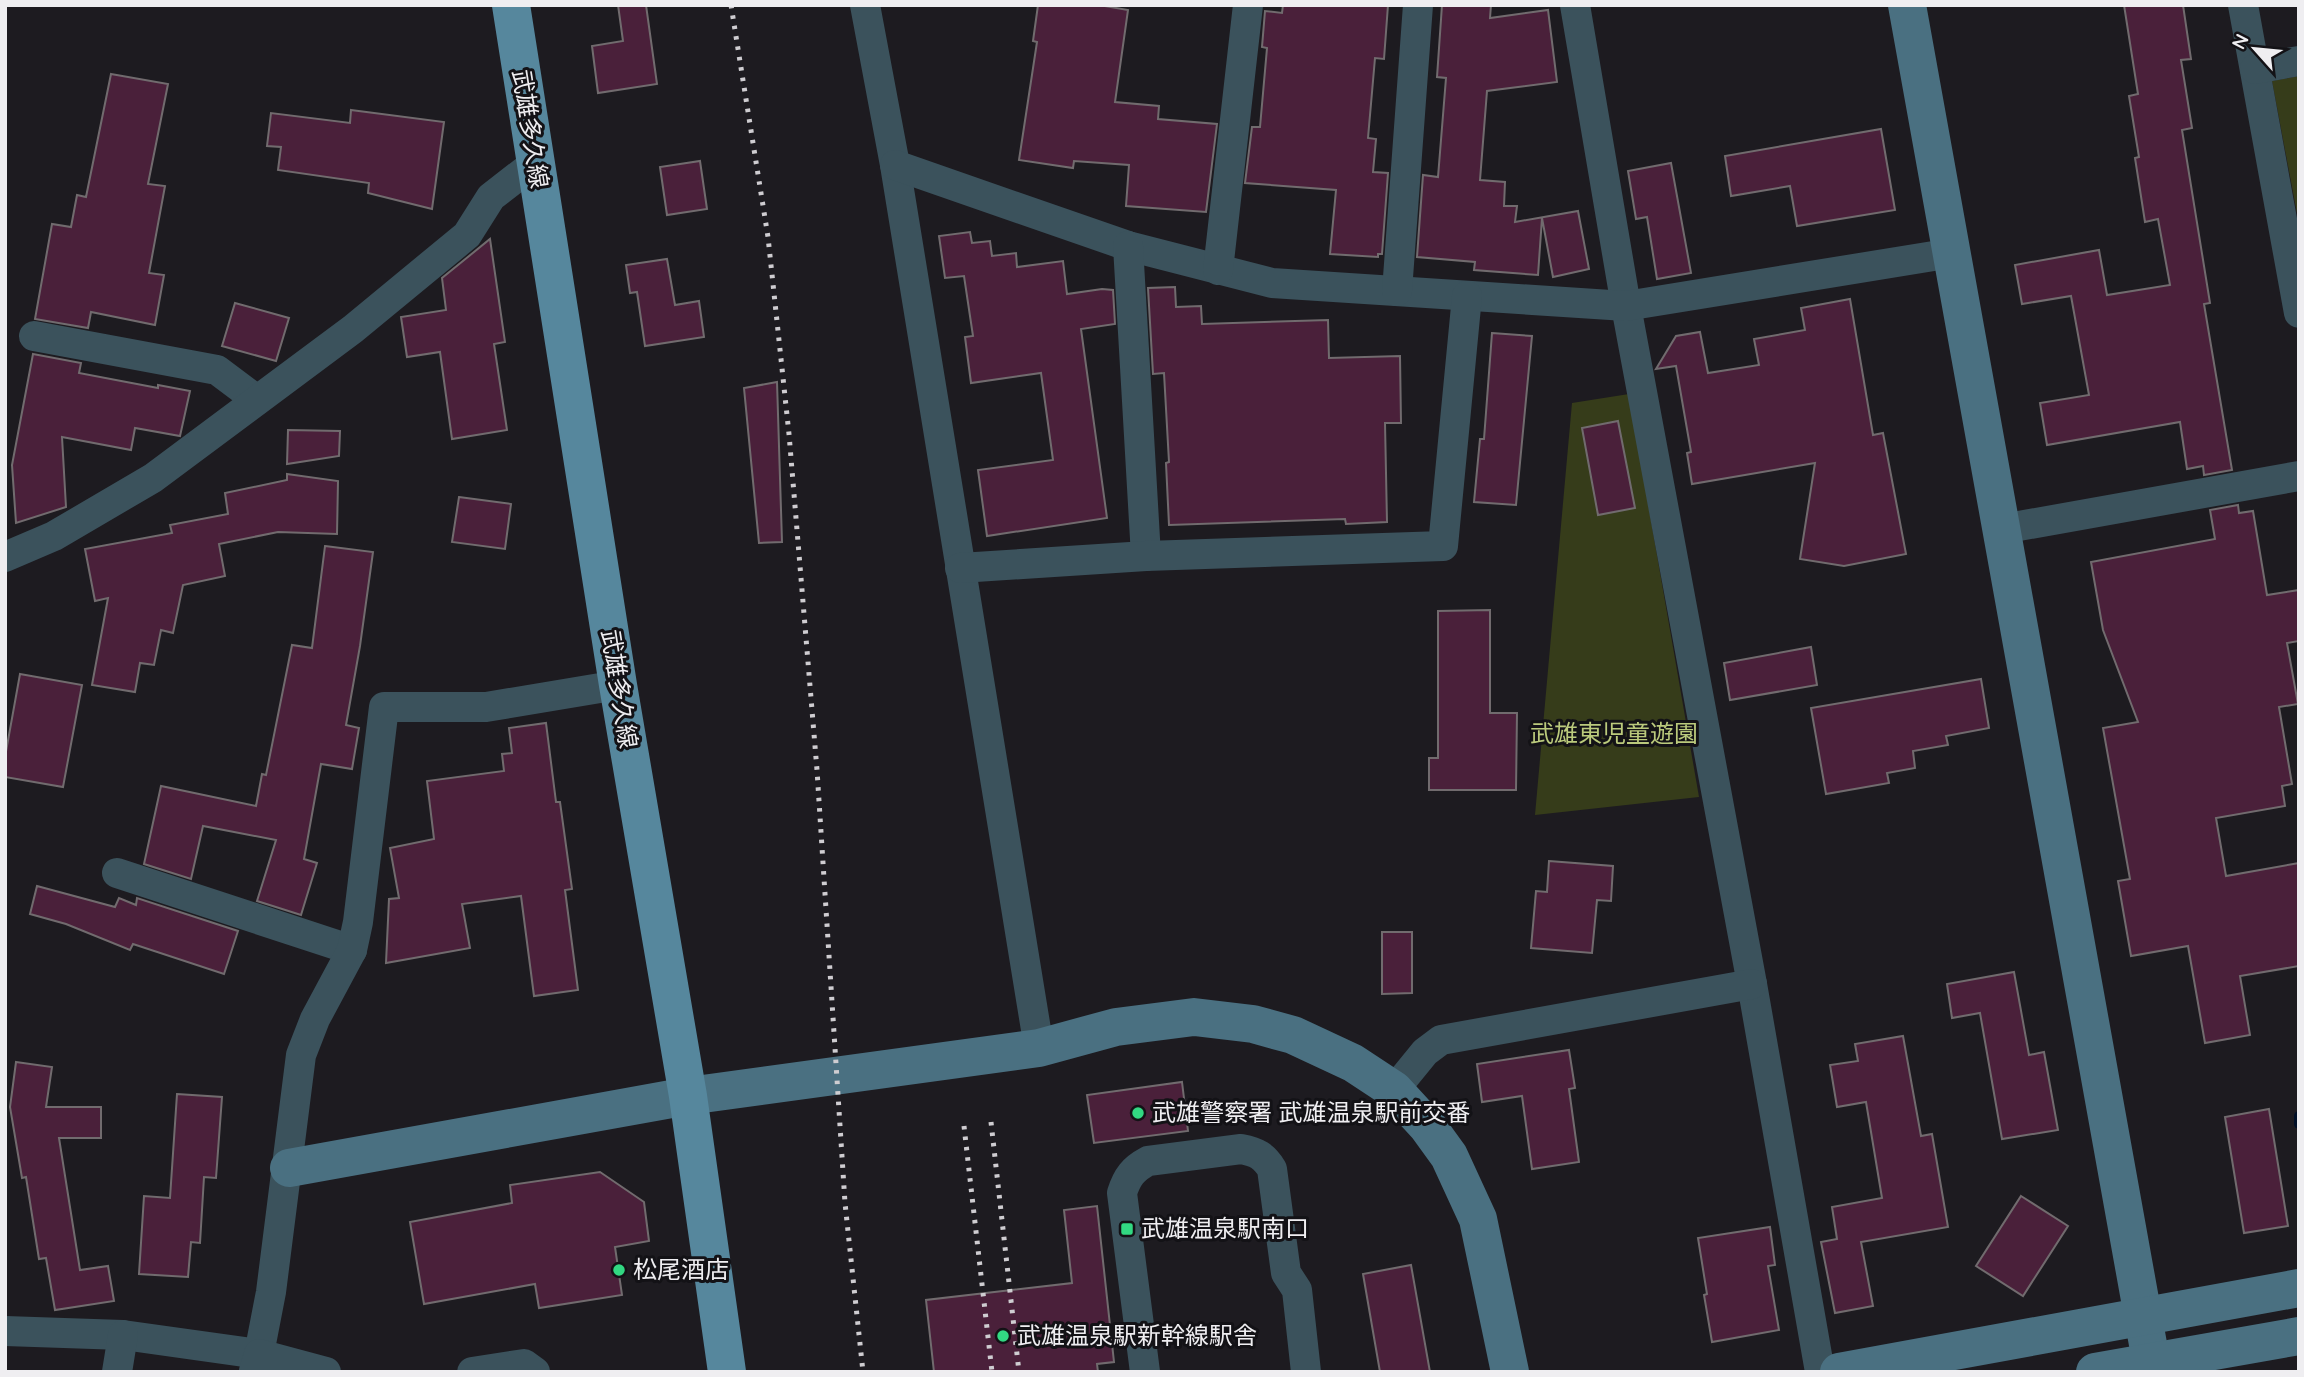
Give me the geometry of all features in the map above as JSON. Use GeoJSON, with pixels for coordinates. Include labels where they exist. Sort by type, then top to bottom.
{"type":"FeatureCollection","features":[{"type":"Feature","properties":{"kind":"main road","name":"武雄多久線"},"geometry":{"type":"LineString","coordinates":[[511,5],[618,685],[688,1096],[727,1372]]}},
{"type":"Feature","properties":{"kind":"street"},"geometry":{"type":"LineString","coordinates":[[865,5],[895,165],[1039,1048]]}},
{"type":"Feature","properties":{"kind":"street"},"geometry":{"type":"LineString","coordinates":[[1218,271],[1248,5]]}},
{"type":"Feature","properties":{"kind":"street"},"geometry":{"type":"LineString","coordinates":[[1397,291],[1418,5]]}},
{"type":"Feature","properties":{"kind":"street"},"geometry":{"type":"LineString","coordinates":[[1575,5],[1626,306],[1821,1372]]}},
{"type":"Feature","properties":{"kind":"street"},"geometry":{"type":"LineString","coordinates":[[1907,5],[2152,1367]]}},
{"type":"Feature","properties":{"kind":"street"},"geometry":{"type":"LineString","coordinates":[[2243,5],[2299,313]]}},
{"type":"Feature","properties":{"kind":"street"},"geometry":{"type":"LineString","coordinates":[[2255,69],[2299,61]]}},
{"type":"Feature","properties":{"kind":"street"},"geometry":{"type":"LineString","coordinates":[[5,557],[54,536],[153,478],[353,329],[467,235],[491,197],[536,163]]}},
{"type":"Feature","properties":{"kind":"street"},"geometry":{"type":"LineString","coordinates":[[895,165],[1128,246],[1272,283],[1626,306],[1952,253]]}},
{"type":"Feature","properties":{"kind":"street"},"geometry":{"type":"LineString","coordinates":[[1128,246],[1146,556]]}},
{"type":"Feature","properties":{"kind":"street"},"geometry":{"type":"LineString","coordinates":[[960,568],[1146,556],[1443,546],[1467,296]]}},
{"type":"Feature","properties":{"kind":"street"},"geometry":{"type":"LineString","coordinates":[[34,336],[217,370],[257,400]]}},
{"type":"Feature","properties":{"kind":"street"},"geometry":{"type":"LineString","coordinates":[[2002,529],[2299,476]]}},
{"type":"Feature","properties":{"kind":"street"},"geometry":{"type":"LineString","coordinates":[[256,1363],[271,1292],[289,1168],[301,1055],[315,1019],[352,950],[358,922],[384,707],[486,707],[618,685]]}},
{"type":"Feature","properties":{"kind":"street"},"geometry":{"type":"LineString","coordinates":[[117,873],[352,950]]}},
{"type":"Feature","properties":{"kind":"street"},"geometry":{"type":"LineString","coordinates":[[1394,1090],[1425,1052],[1441,1040],[1752,984]]}},
{"type":"Feature","properties":{"kind":"street"},"geometry":{"type":"LineString","coordinates":[[289,1168],[688,1096],[1039,1048],[1116,1027],[1194,1017],[1253,1024],[1293,1035],[1353,1063],[1394,1090],[1412,1107],[1449,1156],[1478,1219],[1510,1372]]}},
{"type":"Feature","properties":{"kind":"street"},"geometry":{"type":"LineString","coordinates":[[1145,1372],[1122,1193],[1127,1178],[1135,1168],[1148,1161],[1241,1149],[1254,1151],[1266,1158],[1272,1169],[1286,1273],[1297,1290],[1306,1372]]}},
{"type":"Feature","properties":{"kind":"street"},"geometry":{"type":"LineString","coordinates":[[1839,1372],[2299,1288]]}},
{"type":"Feature","properties":{"kind":"street"},"geometry":{"type":"LineString","coordinates":[[5,1331],[123,1335],[256,1363],[326,1372]]}},
{"type":"Feature","properties":{"kind":"street"},"geometry":{"type":"LineString","coordinates":[[117,1372],[123,1335]]}},
{"type":"Feature","properties":{"kind":"street"},"geometry":{"type":"LineString","coordinates":[[2095,1372],[2152,1367],[2299,1336]]}},
{"type":"Feature","properties":{"kind":"street"},"geometry":{"type":"LineString","coordinates":[[472,1372],[524,1364],[535,1372]]}},
{"type":"Feature","properties":{"kind":"green space"},"geometry":{"type":"Polygon","coordinates":[[[2299,76],[2299,224],[2272,81],[2299,76]]]}},
{"type":"Feature","properties":{"kind":"green space","name":"武雄東児童遊園"},"geometry":{"type":"Polygon","coordinates":[[[1629,394],[1699,797],[1535,815],[1572,403],[1629,394]]]}},
{"type":"Feature","properties":{"kind":"building"},"geometry":{"type":"Polygon","coordinates":[[[618,5],[646,5],[657,84],[598,93],[592,46],[623,41],[618,5]]]}},
{"type":"Feature","properties":{"kind":"building"},"geometry":{"type":"Polygon","coordinates":[[[1038,5],[1099,5],[1128,10],[1115,102],[1159,106],[1158,119],[1217,124],[1206,212],[1126,206],[1129,165],[1074,161],[1073,168],[1019,160],[1037,42],[1033,41],[1038,5]]]}},
{"type":"Feature","properties":{"kind":"building"},"geometry":{"type":"Polygon","coordinates":[[[1283,5],[1388,5],[1384,59],[1375,58],[1368,138],[1376,139],[1373,172],[1388,173],[1382,254],[1378,254],[1378,257],[1330,254],[1336,190],[1245,183],[1252,127],[1260,127],[1267,48],[1262,47],[1265,11],[1282,13],[1283,5]]]}},
{"type":"Feature","properties":{"kind":"building"},"geometry":{"type":"Polygon","coordinates":[[[1442,5],[1491,5],[1490,18],[1548,10],[1557,82],[1487,91],[1480,180],[1505,182],[1504,206],[1517,206],[1515,222],[1578,211],[1589,269],[1553,277],[1542,218],[1538,275],[1474,270],[1475,262],[1417,257],[1423,175],[1438,177],[1446,78],[1437,77],[1442,5]]]}},
{"type":"Feature","properties":{"kind":"building"},"geometry":{"type":"Polygon","coordinates":[[[2124,5],[2183,5],[2191,59],[2181,60],[2192,128],[2182,130],[2210,303],[2204,304],[2232,470],[2204,475],[2203,466],[2187,469],[2180,422],[2047,445],[2040,403],[2089,395],[2071,296],[2022,304],[2015,265],[2099,250],[2107,295],[2170,285],[2158,219],[2145,222],[2135,158],[2139,157],[2129,96],[2138,94],[2124,5]]]}},
{"type":"Feature","properties":{"kind":"building"},"geometry":{"type":"Polygon","coordinates":[[[111,74],[168,84],[148,184],[165,186],[149,273],[164,275],[155,325],[91,312],[88,328],[35,319],[52,224],[71,227],[77,195],[86,197],[111,74]]]}},
{"type":"Feature","properties":{"kind":"building"},"geometry":{"type":"Polygon","coordinates":[[[351,110],[444,122],[432,209],[368,193],[369,183],[278,170],[281,147],[267,146],[271,113],[350,123],[351,110]]]}},
{"type":"Feature","properties":{"kind":"building"},"geometry":{"type":"Polygon","coordinates":[[[1881,129],[1895,210],[1797,226],[1790,186],[1731,196],[1725,156],[1881,129]]]}},
{"type":"Feature","properties":{"kind":"building"},"geometry":{"type":"Polygon","coordinates":[[[700,161],[707,209],[667,215],[660,167],[700,161]]]}},
{"type":"Feature","properties":{"kind":"building"},"geometry":{"type":"Polygon","coordinates":[[[1671,163],[1691,273],[1657,279],[1647,217],[1636,219],[1628,171],[1671,163]]]}},
{"type":"Feature","properties":{"kind":"building"},"geometry":{"type":"Polygon","coordinates":[[[970,232],[972,243],[990,241],[992,256],[1016,253],[1017,267],[1063,261],[1067,294],[1113,290],[1115,324],[1081,329],[1107,518],[987,536],[978,470],[1053,460],[1041,373],[971,383],[965,337],[973,336],[964,276],[945,278],[939,236],[970,232]]]}},
{"type":"Feature","properties":{"kind":"building"},"geometry":{"type":"Polygon","coordinates":[[[490,239],[505,342],[494,344],[507,430],[452,439],[440,352],[407,357],[401,317],[446,310],[442,278],[490,239]]]}},
{"type":"Feature","properties":{"kind":"building"},"geometry":{"type":"Polygon","coordinates":[[[667,259],[675,305],[699,301],[704,337],[645,346],[637,292],[630,293],[626,265],[667,259]]]}},
{"type":"Feature","properties":{"kind":"building"},"geometry":{"type":"Polygon","coordinates":[[[1175,287],[1176,307],[1201,306],[1202,324],[1328,320],[1329,358],[1400,356],[1401,423],[1385,423],[1387,522],[1346,524],[1345,519],[1169,525],[1164,373],[1153,374],[1148,288],[1175,287]]]}},
{"type":"Feature","properties":{"kind":"building"},"geometry":{"type":"Polygon","coordinates":[[[1850,299],[1873,435],[1883,433],[1906,554],[1844,566],[1800,559],[1815,463],[1692,484],[1687,453],[1691,452],[1676,366],[1656,369],[1676,336],[1700,332],[1708,373],[1759,365],[1754,339],[1805,330],[1801,308],[1850,299]]]}},
{"type":"Feature","properties":{"kind":"building"},"geometry":{"type":"Polygon","coordinates":[[[235,303],[289,318],[276,361],[222,346],[235,303]]]}},
{"type":"Feature","properties":{"kind":"building"},"geometry":{"type":"Polygon","coordinates":[[[1492,333],[1532,336],[1516,505],[1474,502],[1480,439],[1484,439],[1492,333]]]}},
{"type":"Feature","properties":{"kind":"building"},"geometry":{"type":"Polygon","coordinates":[[[33,354],[81,363],[79,373],[158,388],[158,385],[190,391],[180,436],[135,428],[131,450],[62,437],[66,507],[16,523],[12,465],[33,354]]]}},
{"type":"Feature","properties":{"kind":"building"},"geometry":{"type":"Polygon","coordinates":[[[777,382],[782,542],[759,543],[744,388],[777,382]]]}},
{"type":"Feature","properties":{"kind":"building"},"geometry":{"type":"Polygon","coordinates":[[[1618,421],[1635,508],[1598,515],[1582,428],[1618,421]]]}},
{"type":"Feature","properties":{"kind":"building"},"geometry":{"type":"Polygon","coordinates":[[[288,430],[340,431],[339,456],[287,464],[288,430]]]}},
{"type":"Feature","properties":{"kind":"building"},"geometry":{"type":"Polygon","coordinates":[[[287,474],[338,481],[337,534],[278,532],[219,544],[225,576],[183,585],[173,633],[161,630],[154,665],[140,663],[135,692],[92,685],[108,598],[95,601],[85,549],[172,533],[170,525],[228,514],[225,493],[287,480],[287,474]]]}},
{"type":"Feature","properties":{"kind":"building"},"geometry":{"type":"Polygon","coordinates":[[[459,497],[511,504],[505,549],[452,542],[459,497]]]}},
{"type":"Feature","properties":{"kind":"building"},"geometry":{"type":"Polygon","coordinates":[[[2238,505],[2239,513],[2253,511],[2267,595],[2299,590],[2299,641],[2287,643],[2298,704],[2279,707],[2292,784],[2282,786],[2285,806],[2216,818],[2226,876],[2299,863],[2299,966],[2240,976],[2250,1035],[2205,1043],[2188,946],[2131,956],[2118,881],[2130,879],[2103,728],[2138,722],[2103,630],[2091,562],[2215,539],[2210,510],[2238,505]]]}},
{"type":"Feature","properties":{"kind":"building"},"geometry":{"type":"Polygon","coordinates":[[[325,546],[373,552],[346,725],[359,728],[352,769],[321,764],[304,859],[317,863],[301,915],[257,901],[276,840],[203,826],[191,879],[144,864],[161,786],[256,806],[262,774],[266,775],[292,645],[312,648],[325,546]]]}},
{"type":"Feature","properties":{"kind":"building"},"geometry":{"type":"Polygon","coordinates":[[[1490,610],[1490,713],[1517,713],[1516,790],[1429,790],[1429,758],[1438,758],[1438,611],[1490,610]]]}},
{"type":"Feature","properties":{"kind":"building"},"geometry":{"type":"Polygon","coordinates":[[[1811,647],[1817,685],[1730,700],[1724,663],[1811,647]]]}},
{"type":"Feature","properties":{"kind":"building"},"geometry":{"type":"Polygon","coordinates":[[[20,674],[82,685],[63,787],[5,777],[5,757],[20,674]]]}},
{"type":"Feature","properties":{"kind":"building"},"geometry":{"type":"Polygon","coordinates":[[[1981,679],[1989,728],[1946,736],[1948,745],[1913,751],[1915,768],[1887,773],[1889,783],[1826,794],[1811,708],[1981,679]]]}},
{"type":"Feature","properties":{"kind":"building"},"geometry":{"type":"Polygon","coordinates":[[[546,723],[556,802],[560,802],[572,889],[565,890],[578,990],[534,996],[521,896],[462,904],[470,948],[386,963],[389,899],[399,898],[390,848],[434,839],[427,781],[504,771],[502,754],[512,753],[509,728],[546,723]]]}},
{"type":"Feature","properties":{"kind":"building"},"geometry":{"type":"Polygon","coordinates":[[[1549,861],[1613,866],[1611,901],[1597,900],[1592,953],[1531,948],[1536,891],[1547,892],[1549,861]]]}},
{"type":"Feature","properties":{"kind":"building"},"geometry":{"type":"Polygon","coordinates":[[[37,886],[115,907],[119,898],[136,905],[137,898],[238,931],[224,974],[133,944],[130,950],[66,924],[30,914],[37,886]]]}},
{"type":"Feature","properties":{"kind":"building"},"geometry":{"type":"Polygon","coordinates":[[[1382,932],[1412,932],[1412,993],[1382,994],[1382,932]]]}},
{"type":"Feature","properties":{"kind":"building"},"geometry":{"type":"Polygon","coordinates":[[[2014,972],[2029,1055],[2044,1052],[2058,1130],[2002,1139],[1980,1013],[1952,1018],[1947,984],[2014,972]]]}},
{"type":"Feature","properties":{"kind":"building"},"geometry":{"type":"Polygon","coordinates":[[[1903,1036],[1921,1136],[1932,1134],[1948,1227],[1861,1242],[1873,1306],[1835,1313],[1821,1242],[1837,1239],[1832,1207],[1882,1198],[1866,1102],[1837,1107],[1830,1065],[1858,1061],[1855,1044],[1903,1036]]]}},
{"type":"Feature","properties":{"kind":"building"},"geometry":{"type":"Polygon","coordinates":[[[1569,1050],[1575,1088],[1569,1089],[1579,1162],[1532,1169],[1522,1096],[1482,1102],[1477,1064],[1569,1050]]]}},
{"type":"Feature","properties":{"kind":"building"},"geometry":{"type":"Polygon","coordinates":[[[16,1062],[52,1067],[46,1107],[101,1107],[101,1138],[59,1138],[80,1270],[108,1266],[114,1301],[55,1310],[46,1258],[39,1259],[26,1177],[22,1178],[10,1107],[16,1062]]]}},
{"type":"Feature","properties":{"kind":"building"},"geometry":{"type":"Polygon","coordinates":[[[1182,1082],[1188,1131],[1094,1143],[1087,1095],[1182,1082]]]}},
{"type":"Feature","properties":{"kind":"building"},"geometry":{"type":"Polygon","coordinates":[[[177,1094],[222,1097],[216,1178],[204,1177],[200,1243],[191,1242],[188,1277],[139,1274],[144,1196],[170,1198],[177,1094]]]}},
{"type":"Feature","properties":{"kind":"building"},"geometry":{"type":"Polygon","coordinates":[[[2269,1109],[2288,1226],[2244,1233],[2225,1117],[2269,1109]]]}},
{"type":"Feature","properties":{"kind":"building"},"geometry":{"type":"Polygon","coordinates":[[[600,1172],[644,1202],[649,1241],[615,1247],[622,1295],[539,1308],[535,1284],[424,1304],[410,1222],[512,1203],[510,1185],[600,1172]]]}},
{"type":"Feature","properties":{"kind":"building"},"geometry":{"type":"Polygon","coordinates":[[[2021,1196],[2068,1226],[2023,1296],[1976,1266],[2021,1196]]]}},
{"type":"Feature","properties":{"kind":"building","name":"武雄温泉駅新幹線駅舎"},"geometry":{"type":"Polygon","coordinates":[[[1097,1206],[1114,1362],[1097,1364],[1098,1372],[934,1372],[926,1300],[1072,1283],[1064,1210],[1097,1206]]]}},
{"type":"Feature","properties":{"kind":"building"},"geometry":{"type":"Polygon","coordinates":[[[1770,1227],[1775,1265],[1768,1266],[1779,1330],[1712,1342],[1698,1238],[1770,1227]]]}},
{"type":"Feature","properties":{"kind":"building"},"geometry":{"type":"Polygon","coordinates":[[[1411,1265],[1430,1372],[1380,1372],[1363,1274],[1411,1265]]]}},
{"type":"Feature","properties":{"kind":"waterway"},"geometry":{"type":"LineString","coordinates":[[2299,1116],[2299,1124]]}},
{"type":"Feature","properties":{"kind":"railway"},"geometry":{"type":"LineString","coordinates":[[731,5],[768,237],[789,434],[817,770],[845,1203],[863,1372]]}},
{"type":"Feature","properties":{"kind":"railway"},"geometry":{"type":"LineString","coordinates":[[991,1122],[1019,1372]]}},
{"type":"Feature","properties":{"kind":"railway"},"geometry":{"type":"LineString","coordinates":[[964,1126],[992,1372]]}},
{"type":"Feature","properties":{"kind":"place","name":"武雄警察署 武雄温泉駅前交番"},"geometry":{"type":"Point","coordinates":[1138,1113]}},
{"type":"Feature","properties":{"kind":"place","name":"武雄温泉駅南口"},"geometry":{"type":"Point","coordinates":[1127,1229]}},
{"type":"Feature","properties":{"kind":"place","name":"松尾酒店"},"geometry":{"type":"Point","coordinates":[619,1270]}},
{"type":"Feature","properties":{"kind":"place","name":"武雄温泉駅新幹線駅舎"},"geometry":{"type":"Point","coordinates":[1003,1336]}}]}
